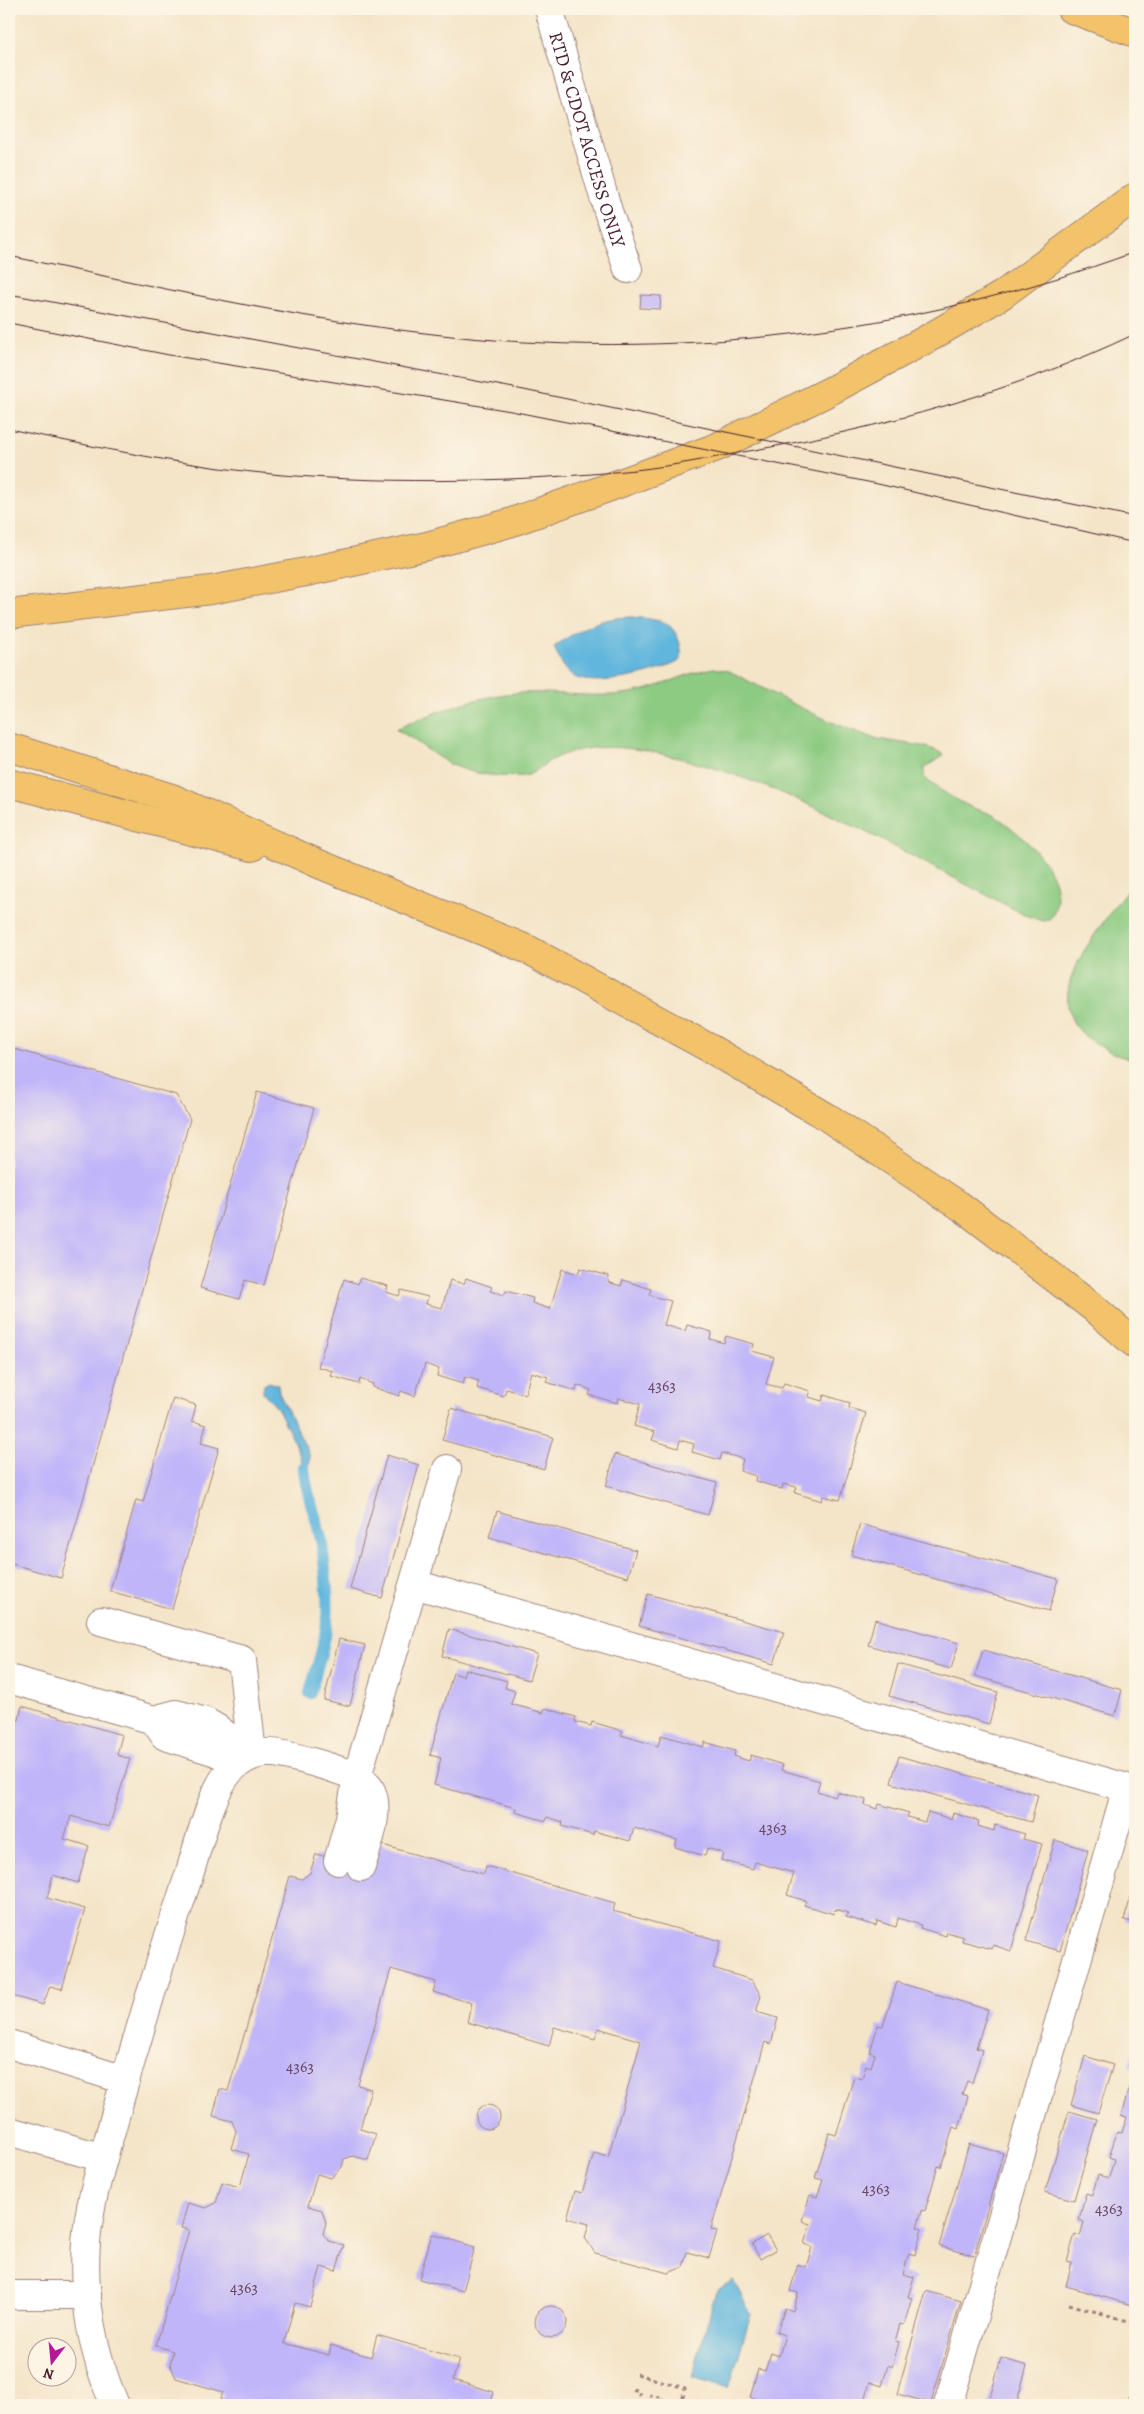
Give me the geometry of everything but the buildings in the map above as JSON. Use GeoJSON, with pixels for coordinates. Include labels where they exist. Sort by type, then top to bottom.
{"type":"FeatureCollection","features":[{"type":"Feature","properties":{"kind":"highway"},"geometry":{"type":"LineString","coordinates":[[1071,9],[1135,33]]}},
{"type":"Feature","properties":{"kind":"highway"},"geometry":{"type":"LineString","coordinates":[[9,614],[202,591],[306,572],[427,546],[510,523],[610,487],[716,447],[828,392],[927,339],[1002,295],[1135,197]]}},
{"type":"Feature","properties":{"kind":"highway"},"geometry":{"type":"LineString","coordinates":[[9,748],[172,798],[319,864],[529,950],[711,1049],[819,1112],[963,1208],[1095,1309],[1135,1344]]}},
{"type":"Feature","properties":{"kind":"highway"},"geometry":{"type":"LineString","coordinates":[[9,783],[319,864]]}},
{"type":"Feature","properties":{"kind":"lane","name":"RTD & CDOT ACCESS ONLY"},"geometry":{"type":"LineString","coordinates":[[549,9],[608,211],[628,269]]}},
{"type":"Feature","properties":{"kind":"lane"},"geometry":{"type":"LineString","coordinates":[[357,1777],[447,1469]]}},
{"type":"Feature","properties":{"kind":"lane"},"geometry":{"type":"LineString","coordinates":[[414,1584],[1127,1788],[948,2405]]}},
{"type":"Feature","properties":{"kind":"lane"},"geometry":{"type":"LineString","coordinates":[[101,1621],[242,1660],[245,1759]]}},
{"type":"Feature","properties":{"kind":"lane"},"geometry":{"type":"LineString","coordinates":[[9,1679],[154,1720],[165,1736],[245,1759]]}},
{"type":"Feature","properties":{"kind":"lane"},"geometry":{"type":"LineString","coordinates":[[115,2405],[102,2372],[87,2295],[86,2241],[103,2158],[125,2080],[165,1948],[212,1806],[226,1776],[245,1759],[266,1752],[288,1755],[357,1777],[367,1784],[371,1790],[374,1805],[372,1824],[350,1864]]}},
{"type":"Feature","properties":{"kind":"lane"},"geometry":{"type":"LineString","coordinates":[[9,2044],[125,2080]]}},
{"type":"Feature","properties":{"kind":"lane"},"geometry":{"type":"LineString","coordinates":[[9,2131],[103,2158]]}},
{"type":"Feature","properties":{"kind":"lane"},"geometry":{"type":"LineString","coordinates":[[9,2295],[87,2295]]}},
{"type":"Feature","properties":{"kind":"path"},"geometry":{"type":"LineString","coordinates":[[1069,2304],[1135,2323]]}},
{"type":"Feature","properties":{"kind":"path"},"geometry":{"type":"LineString","coordinates":[[637,2374],[686,2388],[681,2405]]}},
{"type":"Feature","properties":{"kind":"path"},"geometry":{"type":"LineString","coordinates":[[633,2390],[640,2392],[636,2405]]}},
{"type":"Feature","properties":{"kind":"path"},"geometry":{"type":"LineString","coordinates":[[648,2405],[651,2395],[663,2398],[661,2405]]}},
{"type":"Feature","properties":{"kind":"path"},"geometry":{"type":"LineString","coordinates":[[1114,2405],[1135,2396]]}},
{"type":"Feature","properties":{"kind":"green space"},"geometry":{"type":"Polygon","coordinates":[[[714,668],[729,671],[799,707],[853,731],[880,739],[919,745],[944,755],[924,768],[924,777],[954,798],[998,818],[1034,850],[1045,863],[1053,877],[1057,891],[1056,906],[1049,920],[1042,921],[1026,915],[892,845],[801,801],[754,782],[706,766],[657,753],[604,747],[578,750],[565,754],[528,775],[496,776],[477,773],[450,764],[396,729],[439,711],[485,698],[516,693],[623,694],[647,689],[702,670],[714,668]]]}},
{"type":"Feature","properties":{"kind":"green space"},"geometry":{"type":"Polygon","coordinates":[[[1135,886],[1135,1057],[1130,1058],[1112,1053],[1082,1033],[1071,1018],[1068,1002],[1069,986],[1084,952],[1118,901],[1135,886]]]}},
{"type":"Feature","properties":{"kind":"water"},"geometry":{"type":"Polygon","coordinates":[[[631,617],[659,621],[671,627],[679,641],[681,660],[659,670],[644,674],[627,678],[596,681],[583,680],[573,676],[564,666],[554,647],[590,625],[608,619],[631,617]]]}},
{"type":"Feature","properties":{"kind":"water"},"geometry":{"type":"Polygon","coordinates":[[[269,1382],[278,1385],[279,1393],[310,1456],[309,1470],[304,1467],[295,1443],[278,1409],[263,1392],[264,1385],[269,1382]]]}},
{"type":"Feature","properties":{"kind":"water"},"geometry":{"type":"Polygon","coordinates":[[[733,2280],[751,2314],[729,2388],[692,2377],[716,2291],[733,2280]]]}},
{"type":"Feature","properties":{"kind":"waterway"},"geometry":{"type":"LineString","coordinates":[[304,1467],[307,1487],[322,1545],[327,1603],[327,1622],[324,1640],[310,1693]]}},
{"type":"Feature","properties":{"kind":"tram line"},"geometry":{"type":"LineString","coordinates":[[9,256],[220,300],[379,327],[522,342],[611,345],[700,342],[789,334],[877,321],[965,303],[1051,280],[1135,252]]}},
{"type":"Feature","properties":{"kind":"tram line"},"geometry":{"type":"LineString","coordinates":[[9,294],[519,389],[1135,517]]}},
{"type":"Feature","properties":{"kind":"tram line"},"geometry":{"type":"LineString","coordinates":[[9,323],[169,355],[511,411],[878,484],[1135,543]]}},
{"type":"Feature","properties":{"kind":"tram line"},"geometry":{"type":"LineString","coordinates":[[9,429],[179,462],[282,475],[414,481],[503,479],[591,474],[692,462],[798,442],[897,419],[946,406],[1042,374],[1135,334]]}}]}
